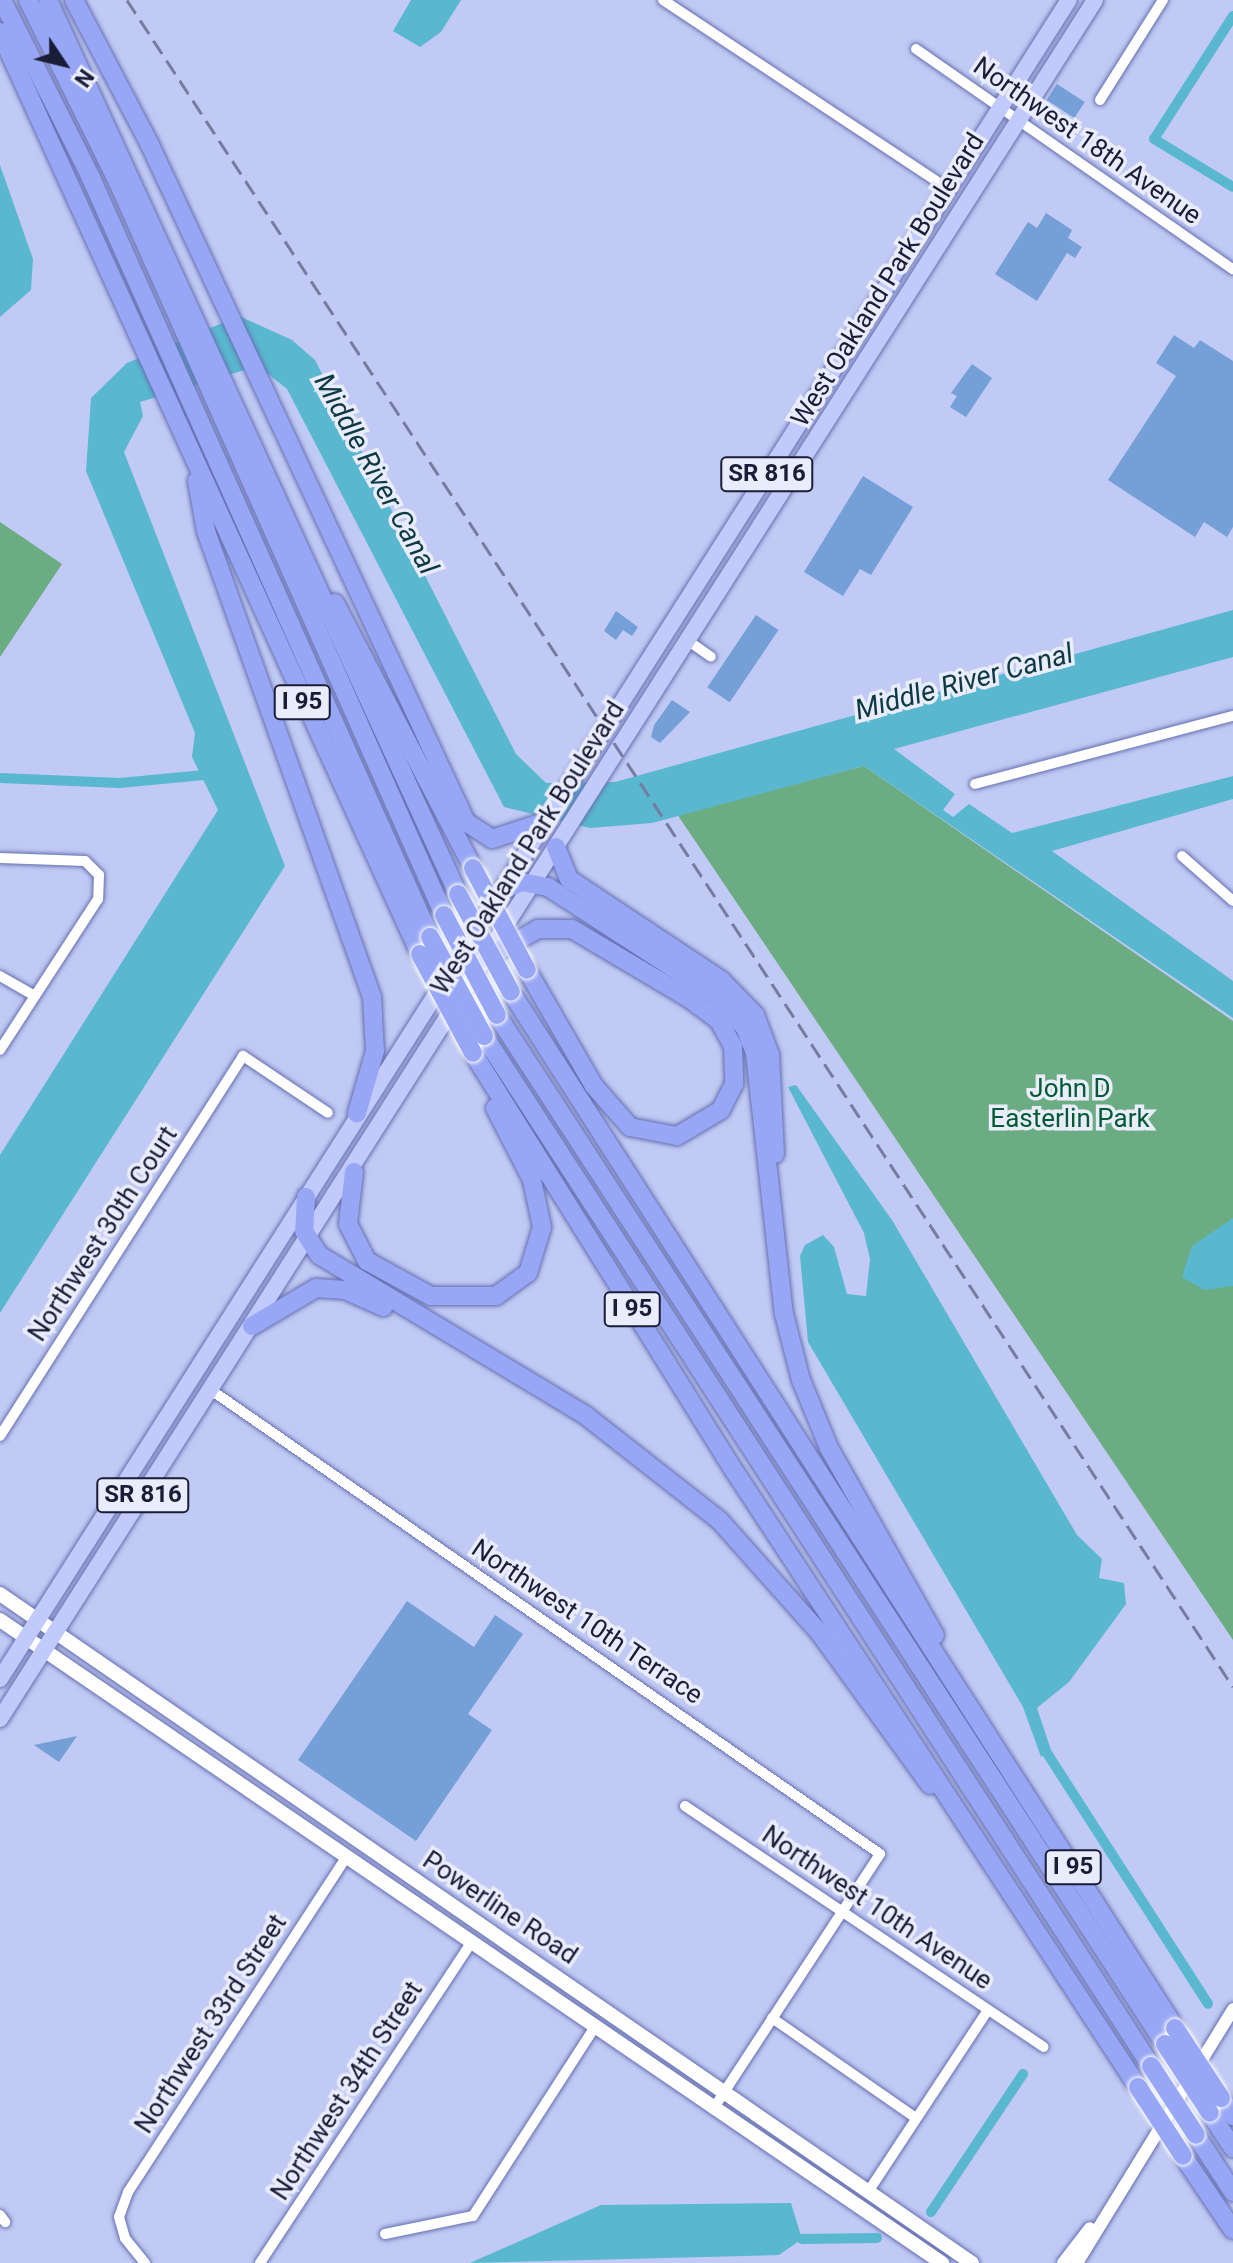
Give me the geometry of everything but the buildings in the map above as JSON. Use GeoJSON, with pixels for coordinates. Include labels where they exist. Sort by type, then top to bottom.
{"type":"FeatureCollection","features":[{"type":"Feature","properties":{"kind":"highway"},"geometry":{"type":"LineString","coordinates":[[2,0],[155,347]]}},
{"type":"Feature","properties":{"kind":"highway"},"geometry":{"type":"LineString","coordinates":[[28,0],[193,330]]}},
{"type":"Feature","properties":{"kind":"highway","name":"I 95"},"geometry":{"type":"LineString","coordinates":[[48,0],[212,375],[301,550],[458,894],[511,992],[764,1390],[970,1706],[1170,2036],[1216,2106],[1233,2116]]}},
{"type":"Feature","properties":{"kind":"highway"},"geometry":{"type":"LineString","coordinates":[[74,0],[227,314],[466,822],[492,839],[541,823]]}},
{"type":"Feature","properties":{"kind":"highway","name":"I 95"},"geometry":{"type":"LineString","coordinates":[[0,32],[155,347],[175,391],[190,447],[420,954],[473,1053],[863,1666],[1233,2230]]}},
{"type":"Feature","properties":{"kind":"highway"},"geometry":{"type":"LineString","coordinates":[[212,375],[444,915],[497,1015],[825,1524],[1170,2036]]}},
{"type":"Feature","properties":{"kind":"highway"},"geometry":{"type":"LineString","coordinates":[[175,391],[430,937],[484,1036],[1233,2192]]}},
{"type":"Feature","properties":{"kind":"highway"},"geometry":{"type":"LineString","coordinates":[[190,447],[206,531],[372,997],[375,1051],[357,1113]]}},
{"type":"Feature","properties":{"kind":"highway"},"geometry":{"type":"LineString","coordinates":[[301,550],[348,624],[473,868],[527,970],[590,1079],[630,1127],[677,1136],[721,1110],[734,1084],[733,1046],[719,1021],[690,999],[572,929],[531,932],[486,958]]}},
{"type":"Feature","properties":{"kind":"highway"},"geometry":{"type":"LineString","coordinates":[[559,842],[569,879],[721,980],[763,1030],[779,1277]]}},
{"type":"Feature","properties":{"kind":"highway"},"geometry":{"type":"LineString","coordinates":[[496,893],[534,882],[708,989],[741,1020],[755,1053],[779,1277],[791,1347],[814,1416],[911,1584],[970,1706]]}},
{"type":"Feature","properties":{"kind":"highway"},"geometry":{"type":"LineString","coordinates":[[354,1172],[349,1233],[383,1274],[461,1301],[496,1296],[523,1279],[538,1251],[540,1209],[473,1053]]}},
{"type":"Feature","properties":{"kind":"highway"},"geometry":{"type":"LineString","coordinates":[[306,1197],[308,1242],[462,1344],[607,1430],[720,1521],[819,1632],[910,1764],[969,1829]]}},
{"type":"Feature","properties":{"kind":"highway"},"geometry":{"type":"LineString","coordinates":[[252,1326],[293,1297],[330,1288],[462,1344]]}},
{"type":"Feature","properties":{"kind":"highway"},"geometry":{"type":"LineString","coordinates":[[764,1390],[825,1524]]}},
{"type":"Feature","properties":{"kind":"highway"},"geometry":{"type":"LineString","coordinates":[[863,1666],[969,1786]]}},
{"type":"Feature","properties":{"kind":"highway"},"geometry":{"type":"LineString","coordinates":[[1216,2106],[1233,2148]]}},
{"type":"Feature","properties":{"kind":"main road","name":"West Oakland Park Boulevard"},"geometry":{"type":"LineString","coordinates":[[0,1679],[496,893],[591,751],[1069,0]]}},
{"type":"Feature","properties":{"kind":"main road","name":"West Oakland Park Boulevard"},"geometry":{"type":"LineString","coordinates":[[0,1719],[354,1172],[559,842],[1095,0]]}},
{"type":"Feature","properties":{"kind":"main road"},"geometry":{"type":"LineString","coordinates":[[949,189],[958,215]]}},
{"type":"Feature","properties":{"kind":"main road"},"geometry":{"type":"LineString","coordinates":[[830,375],[837,405]]}},
{"type":"Feature","properties":{"kind":"main road"},"geometry":{"type":"LineString","coordinates":[[773,464],[779,497]]}},
{"type":"Feature","properties":{"kind":"main road"},"geometry":{"type":"LineString","coordinates":[[652,654],[668,642],[687,640],[683,606]]}},
{"type":"Feature","properties":{"kind":"main road"},"geometry":{"type":"LineString","coordinates":[[208,1351],[211,1390]]}},
{"type":"Feature","properties":{"kind":"main road","name":"Powerline Road"},"geometry":{"type":"LineString","coordinates":[[0,1594],[972,2263]]}},
{"type":"Feature","properties":{"kind":"main road","name":"Powerline Road"},"geometry":{"type":"LineString","coordinates":[[0,1620],[942,2263]]}},
{"type":"Feature","properties":{"kind":"main road"},"geometry":{"type":"LineString","coordinates":[[251,1792],[281,1786]]}},
{"type":"Feature","properties":{"kind":"main road"},"geometry":{"type":"LineString","coordinates":[[271,1806],[320,1814]]}},
{"type":"Feature","properties":{"kind":"main road"},"geometry":{"type":"LineString","coordinates":[[440,1922],[481,1923]]}},
{"type":"Feature","properties":{"kind":"main road"},"geometry":{"type":"LineString","coordinates":[[471,1943],[515,1947]]}},
{"type":"Feature","properties":{"kind":"street"},"geometry":{"type":"LineString","coordinates":[[663,0],[949,189]]}},
{"type":"Feature","properties":{"kind":"street"},"geometry":{"type":"LineString","coordinates":[[1100,100],[1163,0]]}},
{"type":"Feature","properties":{"kind":"street","name":"Northwest 18th Avenue"},"geometry":{"type":"LineString","coordinates":[[916,49],[998,110],[1233,269]]}},
{"type":"Feature","properties":{"kind":"street"},"geometry":{"type":"LineString","coordinates":[[687,640],[711,657]]}},
{"type":"Feature","properties":{"kind":"street"},"geometry":{"type":"LineString","coordinates":[[975,784],[1233,716]]}},
{"type":"Feature","properties":{"kind":"street"},"geometry":{"type":"LineString","coordinates":[[1182,856],[1233,901]]}},
{"type":"Feature","properties":{"kind":"street"},"geometry":{"type":"LineString","coordinates":[[0,858],[85,861],[99,875],[98,899],[0,1050]]}},
{"type":"Feature","properties":{"kind":"street"},"geometry":{"type":"LineString","coordinates":[[0,976],[35,996]]}},
{"type":"Feature","properties":{"kind":"street","name":"Northwest 30th Court"},"geometry":{"type":"LineString","coordinates":[[0,1436],[243,1056],[328,1113]]}},
{"type":"Feature","properties":{"kind":"street","name":"Northwest 10th Terrace"},"geometry":{"type":"LineString","coordinates":[[211,1390],[880,1854],[842,1911]]}},
{"type":"Feature","properties":{"kind":"street","name":"Northwest 10th Avenue"},"geometry":{"type":"LineString","coordinates":[[685,1806],[1044,2047]]}},
{"type":"Feature","properties":{"kind":"street","name":"Northwest 33rd Street"},"geometry":{"type":"LineString","coordinates":[[145,2263],[125,2238],[119,2217],[128,2192],[346,1858]]}},
{"type":"Feature","properties":{"kind":"street"},"geometry":{"type":"LineString","coordinates":[[713,2109],[842,1911]]}},
{"type":"Feature","properties":{"kind":"street","name":"Northwest 34th Street"},"geometry":{"type":"LineString","coordinates":[[260,2263],[471,1943]]}},
{"type":"Feature","properties":{"kind":"street"},"geometry":{"type":"LineString","coordinates":[[1063,2263],[1098,2220],[1233,2009]]}},
{"type":"Feature","properties":{"kind":"street"},"geometry":{"type":"LineString","coordinates":[[868,2192],[988,2010]]}},
{"type":"Feature","properties":{"kind":"street"},"geometry":{"type":"LineString","coordinates":[[772,2018],[916,2118]]}},
{"type":"Feature","properties":{"kind":"street"},"geometry":{"type":"LineString","coordinates":[[385,2234],[473,2216],[595,2027]]}},
{"type":"Feature","properties":{"kind":"street"},"geometry":{"type":"LineString","coordinates":[[1077,2263],[1098,2220]]}},
{"type":"Feature","properties":{"kind":"green space"},"geometry":{"type":"Polygon","coordinates":[[[0,522],[62,564],[0,657],[0,522]]]}},
{"type":"Feature","properties":{"kind":"green space","name":"John D Easterlin Park"},"geometry":{"type":"Polygon","coordinates":[[[864,766],[1233,1021],[1233,1640],[677,814],[864,766]]]}},
{"type":"Feature","properties":{"kind":"shaded area"},"geometry":{"type":"Polygon","coordinates":[[[411,0],[461,0],[441,32],[420,47],[393,31],[411,0]]]}},
{"type":"Feature","properties":{"kind":"shaded area"},"geometry":{"type":"Polygon","coordinates":[[[0,165],[33,259],[31,290],[0,317],[0,165]]]}},
{"type":"Feature","properties":{"kind":"shaded area"},"geometry":{"type":"Polygon","coordinates":[[[239,316],[292,340],[315,360],[516,754],[546,783],[615,782],[1233,610],[1233,657],[894,749],[955,794],[943,810],[953,817],[969,804],[1012,833],[1233,776],[1233,799],[1052,851],[1233,981],[1233,1018],[864,766],[652,823],[590,828],[504,807],[287,389],[258,366],[140,402],[143,416],[124,452],[285,866],[0,1313],[0,1155],[218,810],[192,757],[195,733],[86,471],[91,398],[127,363],[239,316]]]}},
{"type":"Feature","properties":{"kind":"shaded area"},"geometry":{"type":"Polygon","coordinates":[[[796,1085],[892,1220],[1077,1535],[1102,1559],[1099,1578],[1124,1583],[1126,1604],[1069,1682],[1037,1708],[1051,1750],[1041,1757],[1023,1707],[808,1342],[800,1256],[805,1245],[823,1235],[834,1247],[847,1294],[866,1296],[870,1259],[864,1233],[788,1087],[796,1085]]]}},
{"type":"Feature","properties":{"kind":"shaded area"},"geometry":{"type":"Polygon","coordinates":[[[1233,1218],[1233,1286],[1204,1290],[1182,1277],[1192,1246],[1233,1218]]]}},
{"type":"Feature","properties":{"kind":"shaded area"},"geometry":{"type":"Polygon","coordinates":[[[791,2203],[802,2239],[779,2255],[470,2263],[601,2205],[791,2203]]]}},
{"type":"Feature","properties":{"kind":"waterway"},"geometry":{"type":"LineString","coordinates":[[1233,16],[1154,139],[1233,187]]}},
{"type":"Feature","properties":{"kind":"waterway"},"geometry":{"type":"LineString","coordinates":[[0,778],[120,783],[215,774]]}},
{"type":"Feature","properties":{"kind":"waterway"},"geometry":{"type":"LineString","coordinates":[[1047,1753],[1208,2004]]}},
{"type":"Feature","properties":{"kind":"waterway"},"geometry":{"type":"LineString","coordinates":[[931,2212],[1023,2074]]}},
{"type":"Feature","properties":{"kind":"waterway"},"geometry":{"type":"LineString","coordinates":[[802,2239],[877,2238]]}},
{"type":"Feature","properties":{"kind":"railway"},"geometry":{"type":"LineString","coordinates":[[127,0],[1233,1687]]}},
{"type":"Feature","properties":{"kind":"water label","name":"Middle River Canal"},"geometry":{"type":"Point","coordinates":[376,474]}},
{"type":"Feature","properties":{"kind":"water label","name":"Middle River Canal"},"geometry":{"type":"Point","coordinates":[964,682]}}]}
